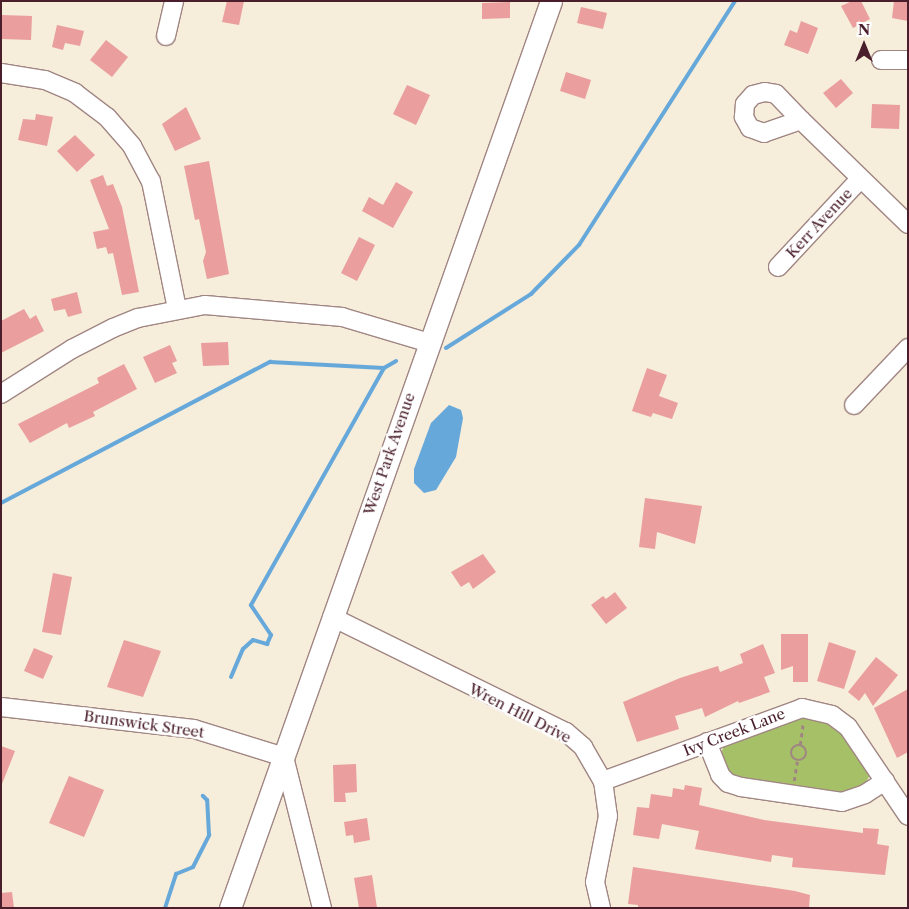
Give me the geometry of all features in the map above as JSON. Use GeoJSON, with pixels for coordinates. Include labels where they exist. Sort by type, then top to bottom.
{"type":"FeatureCollection","features":[{"type":"Feature","properties":{"kind":"main road","name":"West Park Avenue"},"geometry":{"type":"LineString","coordinates":[[230,908],[551,1]]}},
{"type":"Feature","properties":{"kind":"street"},"geometry":{"type":"LineString","coordinates":[[166,36],[174,1]]}},
{"type":"Feature","properties":{"kind":"street"},"geometry":{"type":"LineString","coordinates":[[881,60],[908,60]]}},
{"type":"Feature","properties":{"kind":"street"},"geometry":{"type":"LineString","coordinates":[[1,73],[45,80],[75,94],[107,117],[132,146],[151,181],[177,309]]}},
{"type":"Feature","properties":{"kind":"street","name":"Kerr Avenue"},"geometry":{"type":"LineString","coordinates":[[801,120],[908,224]]}},
{"type":"Feature","properties":{"kind":"street","name":"Kerr Avenue"},"geometry":{"type":"LineString","coordinates":[[778,267],[860,179]]}},
{"type":"Feature","properties":{"kind":"street"},"geometry":{"type":"LineString","coordinates":[[1,394],[93,337],[138,318],[205,305],[342,317],[430,342]]}},
{"type":"Feature","properties":{"kind":"street"},"geometry":{"type":"LineString","coordinates":[[854,405],[908,348]]}},
{"type":"Feature","properties":{"kind":"street","name":"Wren Hill Drive"},"geometry":{"type":"LineString","coordinates":[[332,617],[566,732],[582,747],[603,781],[608,816],[595,882],[601,908]]}},
{"type":"Feature","properties":{"kind":"street","name":"Brunswick Street"},"geometry":{"type":"LineString","coordinates":[[1,707],[194,729],[284,757]]}},
{"type":"Feature","properties":{"kind":"street","name":"Ivy Creek Lane"},"geometry":{"type":"LineString","coordinates":[[603,781],[790,710],[820,710],[848,727],[908,816]]}},
{"type":"Feature","properties":{"kind":"street"},"geometry":{"type":"LineString","coordinates":[[707,742],[720,775],[728,783],[740,787],[842,802],[865,794],[885,780]]}},
{"type":"Feature","properties":{"kind":"street"},"geometry":{"type":"LineString","coordinates":[[284,757],[322,908]]}},
{"type":"Feature","properties":{"kind":"path"},"geometry":{"type":"LineString","coordinates":[[794,782],[797,761],[791,752],[800,744],[804,722]]}},
{"type":"Feature","properties":{"kind":"path"},"geometry":{"type":"LineString","coordinates":[[797,761],[807,755],[807,750],[800,744]]}},
{"type":"Feature","properties":{"kind":"green space"},"geometry":{"type":"Polygon","coordinates":[[[801,717],[830,723],[844,734],[870,775],[864,786],[846,794],[744,779],[727,772],[720,757],[724,745],[801,717]]]}},
{"type":"Feature","properties":{"kind":"water"},"geometry":{"type":"Polygon","coordinates":[[[449,405],[461,410],[463,418],[456,457],[436,490],[424,493],[414,483],[414,469],[431,423],[449,405]]]}},
{"type":"Feature","properties":{"kind":"building"},"geometry":{"type":"Polygon","coordinates":[[[227,1],[244,1],[239,25],[222,22],[227,1]]]}},
{"type":"Feature","properties":{"kind":"building"},"geometry":{"type":"Polygon","coordinates":[[[852,1],[861,1],[870,19],[853,28],[841,6],[852,1]]]}},
{"type":"Feature","properties":{"kind":"building"},"geometry":{"type":"Polygon","coordinates":[[[894,1],[908,1],[908,21],[892,18],[894,1]]]}},
{"type":"Feature","properties":{"kind":"building"},"geometry":{"type":"Polygon","coordinates":[[[510,2],[510,18],[482,19],[482,3],[510,2]]]}},
{"type":"Feature","properties":{"kind":"building"},"geometry":{"type":"Polygon","coordinates":[[[581,7],[607,13],[603,29],[577,23],[581,7]]]}},
{"type":"Feature","properties":{"kind":"building"},"geometry":{"type":"Polygon","coordinates":[[[2,15],[32,16],[31,40],[2,39],[2,15]]]}},
{"type":"Feature","properties":{"kind":"building"},"geometry":{"type":"Polygon","coordinates":[[[801,21],[818,28],[808,54],[784,45],[790,30],[797,33],[801,21]]]}},
{"type":"Feature","properties":{"kind":"building"},"geometry":{"type":"Polygon","coordinates":[[[57,25],[84,31],[80,46],[65,43],[63,50],[52,47],[57,25]]]}},
{"type":"Feature","properties":{"kind":"building"},"geometry":{"type":"Polygon","coordinates":[[[106,40],[128,57],[112,77],[90,60],[106,40]]]}},
{"type":"Feature","properties":{"kind":"building"},"geometry":{"type":"Polygon","coordinates":[[[566,72],[591,80],[585,99],[560,91],[566,72]]]}},
{"type":"Feature","properties":{"kind":"building"},"geometry":{"type":"Polygon","coordinates":[[[841,79],[853,93],[836,108],[823,93],[841,79]]]}},
{"type":"Feature","properties":{"kind":"building"},"geometry":{"type":"Polygon","coordinates":[[[407,85],[430,95],[416,125],[393,114],[407,85]]]}},
{"type":"Feature","properties":{"kind":"building"},"geometry":{"type":"Polygon","coordinates":[[[872,104],[900,105],[899,129],[871,128],[872,104]]]}},
{"type":"Feature","properties":{"kind":"building"},"geometry":{"type":"Polygon","coordinates":[[[186,107],[201,139],[175,151],[162,124],[186,107]]]}},
{"type":"Feature","properties":{"kind":"building"},"geometry":{"type":"Polygon","coordinates":[[[36,114],[53,117],[47,146],[18,140],[23,119],[35,120],[36,114]]]}},
{"type":"Feature","properties":{"kind":"building"},"geometry":{"type":"Polygon","coordinates":[[[75,135],[95,155],[77,172],[57,151],[75,135]]]}},
{"type":"Feature","properties":{"kind":"building"},"geometry":{"type":"Polygon","coordinates":[[[209,161],[229,274],[207,279],[203,261],[206,252],[199,219],[195,220],[184,166],[209,161]]]}},
{"type":"Feature","properties":{"kind":"building"},"geometry":{"type":"Polygon","coordinates":[[[103,175],[107,186],[113,184],[122,207],[139,292],[122,295],[113,253],[108,254],[106,247],[97,249],[93,232],[109,229],[90,180],[103,175]]]}},
{"type":"Feature","properties":{"kind":"building"},"geometry":{"type":"Polygon","coordinates":[[[396,182],[413,192],[393,228],[362,211],[369,197],[383,205],[396,182]]]}},
{"type":"Feature","properties":{"kind":"building"},"geometry":{"type":"Polygon","coordinates":[[[359,237],[375,245],[357,281],[341,273],[359,237]]]}},
{"type":"Feature","properties":{"kind":"building"},"geometry":{"type":"Polygon","coordinates":[[[77,292],[82,313],[68,317],[65,309],[54,311],[51,299],[77,292]]]}},
{"type":"Feature","properties":{"kind":"building"},"geometry":{"type":"Polygon","coordinates":[[[24,309],[30,319],[36,315],[44,331],[1,353],[1,321],[24,309]]]}},
{"type":"Feature","properties":{"kind":"building"},"geometry":{"type":"Polygon","coordinates":[[[228,342],[229,365],[203,366],[201,343],[228,342]]]}},
{"type":"Feature","properties":{"kind":"building"},"geometry":{"type":"Polygon","coordinates":[[[170,345],[177,361],[172,363],[177,373],[155,383],[143,357],[170,345]]]}},
{"type":"Feature","properties":{"kind":"building"},"geometry":{"type":"Polygon","coordinates":[[[124,364],[137,389],[93,412],[95,416],[69,428],[67,423],[30,443],[18,424],[99,383],[97,378],[124,364]]]}},
{"type":"Feature","properties":{"kind":"building"},"geometry":{"type":"Polygon","coordinates":[[[647,368],[667,375],[659,396],[678,403],[672,419],[653,413],[651,417],[632,411],[647,368]]]}},
{"type":"Feature","properties":{"kind":"building"},"geometry":{"type":"Polygon","coordinates":[[[645,498],[702,506],[695,544],[657,532],[655,549],[639,547],[645,498]]]}},
{"type":"Feature","properties":{"kind":"building"},"geometry":{"type":"Polygon","coordinates":[[[483,554],[496,572],[473,589],[469,582],[461,587],[451,572],[483,554]]]}},
{"type":"Feature","properties":{"kind":"building"},"geometry":{"type":"Polygon","coordinates":[[[53,573],[72,577],[61,635],[42,632],[53,573]]]}},
{"type":"Feature","properties":{"kind":"building"},"geometry":{"type":"Polygon","coordinates":[[[615,592],[627,608],[606,624],[591,605],[603,596],[606,599],[615,592]]]}},
{"type":"Feature","properties":{"kind":"building"},"geometry":{"type":"Polygon","coordinates":[[[781,634],[808,634],[808,682],[793,682],[793,666],[781,670],[781,634]]]}},
{"type":"Feature","properties":{"kind":"building"},"geometry":{"type":"Polygon","coordinates":[[[124,640],[161,651],[143,697],[107,687],[124,640]]]}},
{"type":"Feature","properties":{"kind":"building"},"geometry":{"type":"Polygon","coordinates":[[[829,642],[856,651],[844,689],[817,681],[829,642]]]}},
{"type":"Feature","properties":{"kind":"building"},"geometry":{"type":"Polygon","coordinates":[[[763,644],[775,673],[764,677],[770,692],[739,703],[738,701],[705,717],[702,708],[675,716],[679,729],[637,742],[623,702],[680,678],[718,666],[720,672],[743,663],[740,654],[763,644]]]}},
{"type":"Feature","properties":{"kind":"building"},"geometry":{"type":"Polygon","coordinates":[[[34,648],[53,656],[43,679],[24,671],[34,648]]]}},
{"type":"Feature","properties":{"kind":"building"},"geometry":{"type":"Polygon","coordinates":[[[876,657],[898,675],[873,706],[865,693],[859,701],[848,692],[876,657]]]}},
{"type":"Feature","properties":{"kind":"building"},"geometry":{"type":"Polygon","coordinates":[[[908,689],[908,752],[897,758],[874,708],[908,689]]]}},
{"type":"Feature","properties":{"kind":"building"},"geometry":{"type":"Polygon","coordinates":[[[1,746],[15,751],[2,784],[1,784],[1,746]]]}},
{"type":"Feature","properties":{"kind":"building"},"geometry":{"type":"Polygon","coordinates":[[[356,764],[357,792],[345,793],[346,802],[334,802],[333,765],[356,764]]]}},
{"type":"Feature","properties":{"kind":"building"},"geometry":{"type":"Polygon","coordinates":[[[69,776],[104,790],[84,837],[49,823],[69,776]]]}},
{"type":"Feature","properties":{"kind":"building"},"geometry":{"type":"Polygon","coordinates":[[[685,785],[702,788],[699,805],[764,820],[863,833],[863,828],[879,829],[877,844],[889,846],[885,875],[792,867],[793,858],[772,855],[771,862],[695,849],[699,831],[662,824],[659,839],[633,835],[637,807],[649,808],[651,794],[672,797],[673,788],[684,790],[685,785]]]}},
{"type":"Feature","properties":{"kind":"building"},"geometry":{"type":"Polygon","coordinates":[[[367,818],[370,840],[354,843],[353,835],[346,836],[344,822],[367,818]]]}},
{"type":"Feature","properties":{"kind":"building"},"geometry":{"type":"Polygon","coordinates":[[[633,867],[795,891],[810,895],[809,908],[638,908],[638,905],[628,904],[633,867]]]}},
{"type":"Feature","properties":{"kind":"building"},"geometry":{"type":"Polygon","coordinates":[[[372,875],[377,908],[359,908],[354,878],[372,875]]]}},
{"type":"Feature","properties":{"kind":"building"},"geometry":{"type":"Polygon","coordinates":[[[12,892],[14,908],[1,908],[1,893],[12,892]]]}},
{"type":"Feature","properties":{"kind":"waterway"},"geometry":{"type":"LineString","coordinates":[[446,348],[531,294],[579,245],[735,1]]}},
{"type":"Feature","properties":{"kind":"waterway"},"geometry":{"type":"LineString","coordinates":[[1,503],[270,362],[384,368],[396,361]]}},
{"type":"Feature","properties":{"kind":"waterway"},"geometry":{"type":"LineString","coordinates":[[231,677],[243,649],[253,640],[267,644],[271,635],[251,605],[384,368]]}},
{"type":"Feature","properties":{"kind":"waterway"},"geometry":{"type":"LineString","coordinates":[[165,908],[176,874],[193,867],[209,835],[207,800],[203,796]]}}]}
